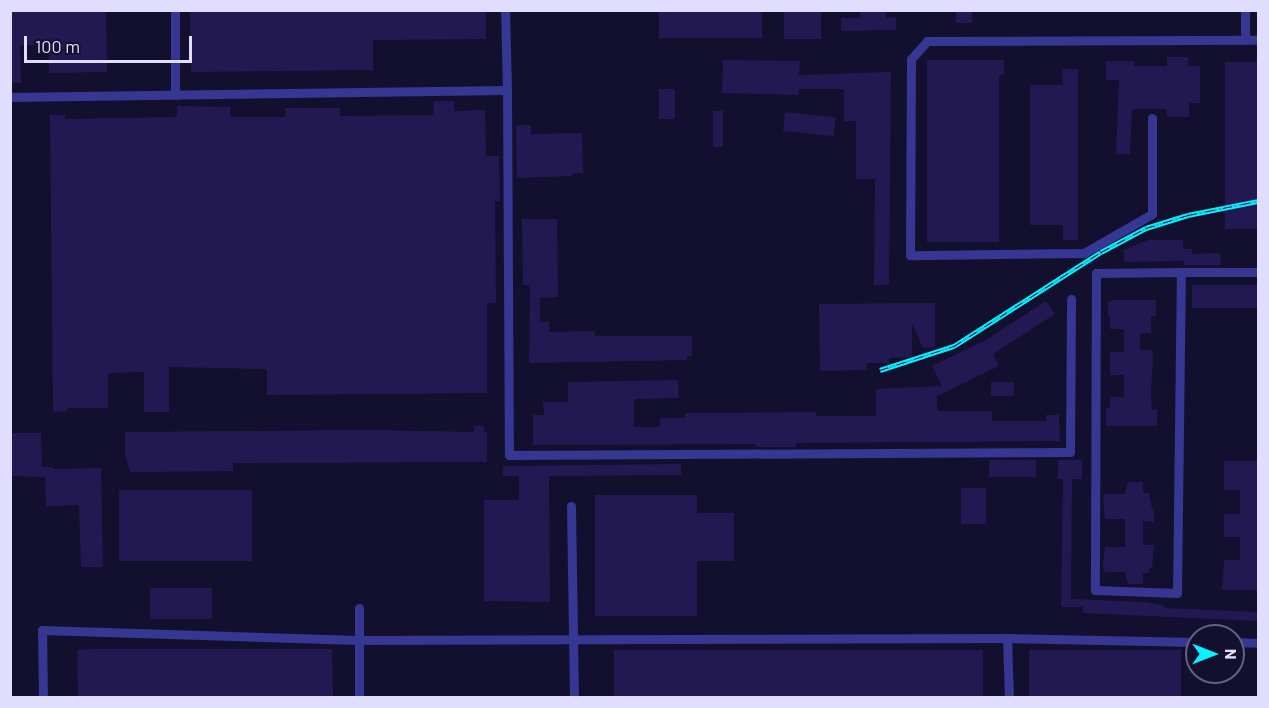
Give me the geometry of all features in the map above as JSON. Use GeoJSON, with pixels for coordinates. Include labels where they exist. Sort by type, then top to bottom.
{"type":"FeatureCollection","features":[{"type":"Feature","properties":{"kind":"street"},"geometry":{"type":"LineString","coordinates":[[176,10],[176,95]]}},
{"type":"Feature","properties":{"kind":"street"},"geometry":{"type":"LineString","coordinates":[[505,10],[508,455],[1070,452],[1071,299]]}},
{"type":"Feature","properties":{"kind":"street"},"geometry":{"type":"LineString","coordinates":[[1245,10],[1245,40]]}},
{"type":"Feature","properties":{"kind":"street"},"geometry":{"type":"LineString","coordinates":[[1152,118],[1152,214],[1084,253],[910,255],[911,59],[927,41],[1258,40]]}},
{"type":"Feature","properties":{"kind":"street"},"geometry":{"type":"LineString","coordinates":[[10,97],[507,90]]}},
{"type":"Feature","properties":{"kind":"street"},"geometry":{"type":"LineString","coordinates":[[1181,272],[1177,593],[1095,590],[1096,273],[1181,272],[1258,272]]}},
{"type":"Feature","properties":{"kind":"street"},"geometry":{"type":"LineString","coordinates":[[571,506],[574,698]]}},
{"type":"Feature","properties":{"kind":"street"},"geometry":{"type":"LineString","coordinates":[[358,698],[359,608]]}},
{"type":"Feature","properties":{"kind":"street"},"geometry":{"type":"LineString","coordinates":[[43,698],[42,630],[358,640],[1007,638],[1185,642]]}},
{"type":"Feature","properties":{"kind":"street"},"geometry":{"type":"LineString","coordinates":[[1007,638],[1009,698]]}},
{"type":"Feature","properties":{"kind":"building"},"geometry":{"type":"Polygon","coordinates":[[[10,10],[106,10],[107,72],[49,73],[49,45],[20,45],[21,83],[10,83],[10,10]]]}},
{"type":"Feature","properties":{"kind":"building"},"geometry":{"type":"Polygon","coordinates":[[[190,10],[486,10],[486,39],[373,40],[373,70],[191,72],[190,10]]]}},
{"type":"Feature","properties":{"kind":"building"},"geometry":{"type":"Polygon","coordinates":[[[659,10],[762,10],[762,38],[659,38],[659,10]]]}},
{"type":"Feature","properties":{"kind":"building"},"geometry":{"type":"Polygon","coordinates":[[[784,10],[821,10],[821,39],[784,39],[784,10]]]}},
{"type":"Feature","properties":{"kind":"building"},"geometry":{"type":"Polygon","coordinates":[[[860,10],[886,10],[886,18],[896,17],[896,30],[841,31],[841,18],[860,18],[860,10]]]}},
{"type":"Feature","properties":{"kind":"building"},"geometry":{"type":"Polygon","coordinates":[[[956,10],[972,10],[972,23],[956,23],[956,10]]]}},
{"type":"Feature","properties":{"kind":"building"},"geometry":{"type":"Polygon","coordinates":[[[1167,57],[1188,57],[1188,66],[1200,66],[1200,103],[1189,103],[1189,117],[1167,117],[1167,109],[1132,109],[1130,154],[1116,154],[1119,80],[1106,80],[1106,61],[1134,61],[1134,66],[1167,66],[1167,57]]]}},
{"type":"Feature","properties":{"kind":"building"},"geometry":{"type":"Polygon","coordinates":[[[723,60],[800,61],[799,75],[891,72],[889,285],[874,285],[875,179],[856,179],[856,121],[844,121],[844,89],[799,89],[799,95],[722,93],[723,60]]]}},
{"type":"Feature","properties":{"kind":"building"},"geometry":{"type":"Polygon","coordinates":[[[927,60],[1004,60],[1004,75],[999,75],[999,242],[927,242],[927,60]]]}},
{"type":"Feature","properties":{"kind":"building"},"geometry":{"type":"Polygon","coordinates":[[[1225,62],[1258,62],[1258,229],[1225,229],[1225,62]]]}},
{"type":"Feature","properties":{"kind":"building"},"geometry":{"type":"Polygon","coordinates":[[[1062,69],[1078,69],[1078,240],[1063,240],[1063,225],[1030,225],[1030,85],[1063,85],[1062,69]]]}},
{"type":"Feature","properties":{"kind":"building"},"geometry":{"type":"Polygon","coordinates":[[[659,89],[675,89],[675,119],[659,119],[659,89]]]}},
{"type":"Feature","properties":{"kind":"building"},"geometry":{"type":"Polygon","coordinates":[[[434,101],[454,101],[454,111],[485,110],[486,156],[499,156],[500,201],[495,201],[496,303],[487,303],[487,393],[267,395],[267,369],[169,367],[169,412],[144,412],[144,372],[108,373],[108,408],[67,408],[68,411],[53,412],[50,115],[65,115],[65,119],[177,117],[177,106],[230,107],[230,117],[285,117],[285,108],[340,108],[340,116],[433,115],[434,101]]]}},
{"type":"Feature","properties":{"kind":"building"},"geometry":{"type":"Polygon","coordinates":[[[713,111],[723,111],[723,147],[713,147],[713,111]]]}},
{"type":"Feature","properties":{"kind":"building"},"geometry":{"type":"Polygon","coordinates":[[[785,112],[836,117],[834,136],[783,131],[785,112]]]}},
{"type":"Feature","properties":{"kind":"building"},"geometry":{"type":"Polygon","coordinates":[[[516,125],[531,125],[531,134],[582,133],[583,173],[572,173],[572,176],[517,178],[516,125]]]}},
{"type":"Feature","properties":{"kind":"building"},"geometry":{"type":"Polygon","coordinates":[[[522,219],[557,219],[558,297],[540,298],[540,322],[549,322],[549,332],[595,331],[595,336],[692,336],[692,356],[687,356],[687,360],[529,363],[530,285],[523,285],[522,219]]]}},
{"type":"Feature","properties":{"kind":"building"},"geometry":{"type":"Polygon","coordinates":[[[1148,240],[1183,240],[1183,249],[1192,249],[1192,254],[1220,253],[1221,265],[1185,265],[1184,261],[1124,262],[1124,250],[1148,240]]]}},
{"type":"Feature","properties":{"kind":"building"},"geometry":{"type":"Polygon","coordinates":[[[1192,285],[1258,285],[1258,308],[1192,308],[1192,285]]]}},
{"type":"Feature","properties":{"kind":"building"},"geometry":{"type":"Polygon","coordinates":[[[1156,300],[1156,316],[1151,316],[1151,333],[1140,333],[1140,350],[1151,350],[1153,355],[1151,393],[1152,410],[1157,410],[1157,426],[1106,426],[1106,408],[1110,408],[1110,397],[1124,397],[1124,375],[1110,375],[1110,352],[1124,352],[1124,329],[1110,329],[1108,302],[1156,300]]]}},
{"type":"Feature","properties":{"kind":"building"},"geometry":{"type":"Polygon","coordinates":[[[1046,301],[1055,314],[993,354],[999,366],[937,396],[937,411],[992,411],[992,421],[1046,421],[1046,415],[1059,415],[1060,441],[796,443],[796,447],[756,447],[756,444],[533,445],[533,415],[544,415],[543,402],[568,402],[568,382],[678,380],[679,398],[634,399],[634,427],[660,427],[660,418],[685,418],[685,413],[816,412],[816,416],[876,416],[876,389],[942,386],[932,366],[986,340],[1046,301]]]}},
{"type":"Feature","properties":{"kind":"building"},"geometry":{"type":"Polygon","coordinates":[[[935,303],[935,347],[923,348],[912,324],[912,357],[889,358],[889,363],[867,363],[867,370],[820,371],[819,304],[935,303]]]}},
{"type":"Feature","properties":{"kind":"building"},"geometry":{"type":"Polygon","coordinates":[[[991,382],[1014,382],[1014,396],[991,396],[991,382]]]}},
{"type":"Feature","properties":{"kind":"building"},"geometry":{"type":"Polygon","coordinates":[[[474,426],[484,426],[484,432],[487,432],[487,462],[233,463],[233,471],[130,472],[125,454],[125,432],[367,430],[474,432],[474,426]]]}},
{"type":"Feature","properties":{"kind":"building"},"geometry":{"type":"Polygon","coordinates":[[[10,433],[41,433],[42,467],[53,467],[53,469],[101,468],[103,567],[81,567],[79,505],[46,506],[45,477],[10,476],[10,433]]]}},
{"type":"Feature","properties":{"kind":"building"},"geometry":{"type":"Polygon","coordinates":[[[989,460],[1036,460],[1036,477],[989,477],[989,460]]]}},
{"type":"Feature","properties":{"kind":"building"},"geometry":{"type":"Polygon","coordinates":[[[1058,460],[1082,460],[1082,479],[1072,479],[1071,599],[1144,602],[1164,605],[1164,608],[1258,612],[1258,621],[1083,613],[1083,607],[1061,607],[1063,479],[1058,479],[1058,460]]]}},
{"type":"Feature","properties":{"kind":"building"},"geometry":{"type":"Polygon","coordinates":[[[1224,461],[1258,461],[1258,590],[1222,590],[1224,560],[1240,560],[1240,537],[1224,537],[1224,514],[1240,514],[1240,490],[1224,490],[1224,461]]]}},
{"type":"Feature","properties":{"kind":"building"},"geometry":{"type":"Polygon","coordinates":[[[681,464],[681,475],[549,476],[550,602],[484,601],[484,500],[519,500],[519,476],[503,476],[503,466],[681,464]]]}},
{"type":"Feature","properties":{"kind":"building"},"geometry":{"type":"Polygon","coordinates":[[[1128,482],[1143,482],[1143,493],[1149,493],[1152,509],[1154,509],[1154,522],[1143,521],[1143,545],[1154,545],[1152,568],[1149,568],[1149,573],[1143,573],[1143,584],[1128,584],[1125,572],[1105,572],[1103,566],[1105,547],[1125,547],[1125,519],[1105,519],[1103,500],[1105,494],[1125,494],[1128,482]]]}},
{"type":"Feature","properties":{"kind":"building"},"geometry":{"type":"Polygon","coordinates":[[[961,488],[986,488],[986,524],[961,524],[961,488]]]}},
{"type":"Feature","properties":{"kind":"building"},"geometry":{"type":"Polygon","coordinates":[[[119,490],[252,490],[252,561],[119,561],[119,490]]]}},
{"type":"Feature","properties":{"kind":"building"},"geometry":{"type":"Polygon","coordinates":[[[595,495],[697,495],[697,513],[734,513],[734,561],[697,561],[697,616],[595,616],[595,495]]]}},
{"type":"Feature","properties":{"kind":"building"},"geometry":{"type":"Polygon","coordinates":[[[150,588],[212,588],[212,619],[150,619],[150,588]]]}},
{"type":"Feature","properties":{"kind":"building"},"geometry":{"type":"Polygon","coordinates":[[[332,649],[333,698],[78,698],[77,650],[332,649]]]}},
{"type":"Feature","properties":{"kind":"building"},"geometry":{"type":"Polygon","coordinates":[[[614,650],[983,650],[983,698],[614,698],[614,650]]]}},
{"type":"Feature","properties":{"kind":"building"},"geometry":{"type":"Polygon","coordinates":[[[1029,650],[1181,650],[1181,698],[1029,698],[1029,650]]]}},
{"type":"Feature","properties":{"kind":"railway"},"geometry":{"type":"LineString","coordinates":[[880,370],[954,346],[1101,252],[1146,228],[1188,215],[1258,201]]}}]}
